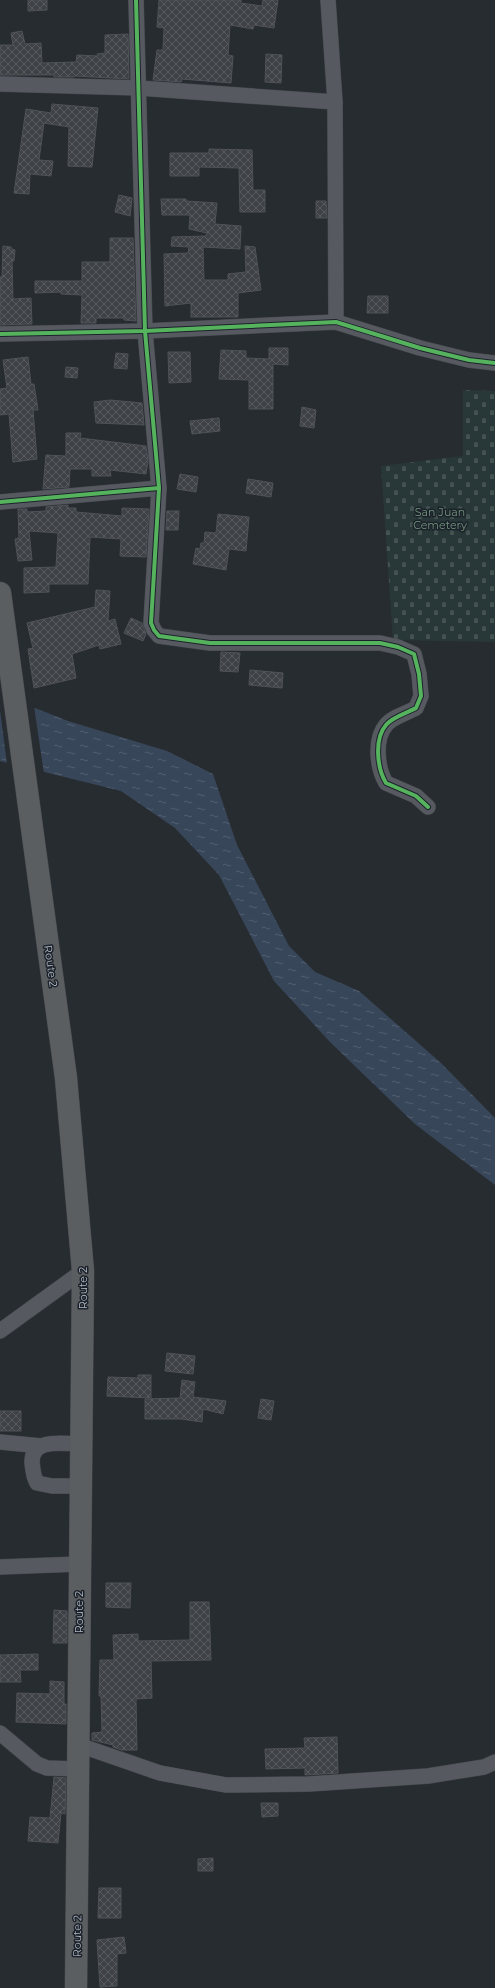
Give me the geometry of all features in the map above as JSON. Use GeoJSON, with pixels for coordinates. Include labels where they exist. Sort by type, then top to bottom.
{"type":"FeatureCollection","features":[{"type":"Feature","properties":{"kind":"highway","name":"Route 2"},"geometry":{"type":"LineString","coordinates":[[0,593],[9,687],[33,831],[66,1078],[83,1270],[76,1988]]}},
{"type":"Feature","properties":{"kind":"street"},"geometry":{"type":"LineString","coordinates":[[136,0],[145,331],[159,488],[151,623],[159,636],[210,643],[380,643],[407,649],[414,654],[417,662],[421,696],[416,708],[394,718],[386,725],[380,736],[378,753],[381,771],[386,783],[416,796],[428,807]]}},
{"type":"Feature","properties":{"kind":"street"},"geometry":{"type":"LineString","coordinates":[[328,0],[336,102],[336,322]]}},
{"type":"Feature","properties":{"kind":"street"},"geometry":{"type":"LineString","coordinates":[[0,84],[139,88],[336,102]]}},
{"type":"Feature","properties":{"kind":"street"},"geometry":{"type":"LineString","coordinates":[[0,334],[145,331],[336,322],[420,348],[469,360],[495,363]]}},
{"type":"Feature","properties":{"kind":"street"},"geometry":{"type":"LineString","coordinates":[[0,502],[159,488]]}},
{"type":"Feature","properties":{"kind":"street"},"geometry":{"type":"LineString","coordinates":[[0,1331],[83,1270]]}},
{"type":"Feature","properties":{"kind":"street"},"geometry":{"type":"LineString","coordinates":[[0,1442],[41,1446]]}},
{"type":"Feature","properties":{"kind":"street"},"geometry":{"type":"LineString","coordinates":[[80,1486],[52,1486],[37,1484],[33,1475],[32,1454],[41,1446],[49,1444],[81,1444]]}},
{"type":"Feature","properties":{"kind":"street"},"geometry":{"type":"LineString","coordinates":[[0,1567],[79,1564]]}},
{"type":"Feature","properties":{"kind":"street"},"geometry":{"type":"LineString","coordinates":[[0,1733],[37,1764],[47,1768],[79,1769]]}},
{"type":"Feature","properties":{"kind":"street"},"geometry":{"type":"LineString","coordinates":[[79,1745],[160,1773],[226,1785],[309,1784],[428,1776],[484,1767],[495,1762]]}},
{"type":"Feature","properties":{"kind":"green space","name":"San Juan Cemetery"},"geometry":{"type":"Polygon","coordinates":[[[463,390],[495,391],[495,642],[393,640],[381,466],[463,456],[463,390]]]}},
{"type":"Feature","properties":{"kind":"water"},"geometry":{"type":"Polygon","coordinates":[[[35,708],[68,721],[167,751],[213,774],[237,845],[289,946],[315,972],[359,991],[441,1063],[495,1118],[495,1185],[415,1124],[330,1042],[274,981],[219,875],[175,828],[121,791],[0,761],[0,712],[35,708]]]}},
{"type":"Feature","properties":{"kind":"pier"},"geometry":{"type":"Polygon","coordinates":[[[34,706],[44,774],[7,764],[0,710],[34,706]]]}},
{"type":"Feature","properties":{"kind":"building"},"geometry":{"type":"Polygon","coordinates":[[[28,0],[47,0],[47,10],[28,11],[28,0]]]}},
{"type":"Feature","properties":{"kind":"building"},"geometry":{"type":"Polygon","coordinates":[[[159,0],[241,0],[241,3],[262,6],[263,0],[278,0],[274,28],[254,25],[253,29],[230,25],[228,55],[233,56],[231,83],[182,79],[181,82],[153,80],[157,50],[163,50],[164,28],[157,27],[159,0]]]}},
{"type":"Feature","properties":{"kind":"building"},"geometry":{"type":"Polygon","coordinates":[[[22,31],[25,44],[41,43],[42,63],[76,62],[77,55],[98,56],[97,54],[105,53],[105,35],[128,34],[129,79],[74,76],[54,77],[54,75],[0,75],[0,45],[13,45],[11,33],[22,31]]]}},
{"type":"Feature","properties":{"kind":"building"},"geometry":{"type":"Polygon","coordinates":[[[266,54],[282,55],[281,83],[265,82],[266,54]]]}},
{"type":"Feature","properties":{"kind":"building"},"geometry":{"type":"Polygon","coordinates":[[[52,104],[98,108],[92,167],[68,166],[69,127],[44,123],[39,160],[53,161],[51,176],[30,174],[29,194],[14,193],[26,109],[51,113],[52,104]]]}},
{"type":"Feature","properties":{"kind":"building"},"geometry":{"type":"Polygon","coordinates":[[[209,149],[252,150],[253,190],[265,190],[265,212],[240,212],[239,168],[199,167],[199,176],[170,176],[170,153],[209,153],[209,149]]]}},
{"type":"Feature","properties":{"kind":"building"},"geometry":{"type":"Polygon","coordinates":[[[119,195],[132,198],[130,216],[115,212],[119,195]]]}},
{"type":"Feature","properties":{"kind":"building"},"geometry":{"type":"Polygon","coordinates":[[[161,199],[186,199],[186,201],[217,203],[215,224],[241,226],[240,249],[203,247],[204,280],[228,280],[228,274],[246,272],[245,246],[255,247],[261,290],[238,293],[238,317],[191,317],[191,303],[165,306],[164,254],[188,253],[189,247],[171,246],[172,237],[206,236],[207,233],[189,229],[190,215],[162,215],[161,199]]]}},
{"type":"Feature","properties":{"kind":"building"},"geometry":{"type":"Polygon","coordinates":[[[316,201],[326,201],[327,218],[316,218],[316,201]]]}},
{"type":"Feature","properties":{"kind":"building"},"geometry":{"type":"Polygon","coordinates":[[[110,238],[133,238],[136,321],[124,320],[124,318],[96,318],[96,323],[81,323],[82,295],[61,294],[61,292],[35,293],[35,281],[82,281],[82,262],[110,262],[110,238]]]}},
{"type":"Feature","properties":{"kind":"building"},"geometry":{"type":"Polygon","coordinates":[[[3,246],[11,247],[15,250],[14,261],[12,261],[13,299],[31,298],[32,324],[0,325],[0,277],[2,277],[3,246]]]}},
{"type":"Feature","properties":{"kind":"building"},"geometry":{"type":"Polygon","coordinates":[[[368,296],[388,296],[388,313],[367,313],[368,296]]]}},
{"type":"Feature","properties":{"kind":"building"},"geometry":{"type":"Polygon","coordinates":[[[269,348],[288,348],[288,365],[273,364],[273,409],[249,409],[249,380],[219,379],[221,350],[246,351],[246,358],[269,359],[269,348]]]}},
{"type":"Feature","properties":{"kind":"building"},"geometry":{"type":"Polygon","coordinates":[[[168,352],[190,352],[191,382],[169,383],[168,352]]]}},
{"type":"Feature","properties":{"kind":"building"},"geometry":{"type":"Polygon","coordinates":[[[116,353],[128,354],[127,369],[114,368],[116,353]]]}},
{"type":"Feature","properties":{"kind":"building"},"geometry":{"type":"Polygon","coordinates":[[[28,357],[31,384],[34,384],[38,410],[33,410],[37,459],[13,462],[9,414],[0,415],[0,389],[7,388],[3,360],[28,357]]]}},
{"type":"Feature","properties":{"kind":"building"},"geometry":{"type":"Polygon","coordinates":[[[66,367],[78,368],[77,378],[65,377],[66,367]]]}},
{"type":"Feature","properties":{"kind":"building"},"geometry":{"type":"Polygon","coordinates":[[[110,400],[142,403],[144,425],[96,423],[94,402],[110,400]]]}},
{"type":"Feature","properties":{"kind":"building"},"geometry":{"type":"Polygon","coordinates":[[[302,407],[316,410],[314,428],[300,426],[302,407]]]}},
{"type":"Feature","properties":{"kind":"building"},"geometry":{"type":"Polygon","coordinates":[[[219,418],[220,431],[192,434],[190,421],[219,418]]]}},
{"type":"Feature","properties":{"kind":"building"},"geometry":{"type":"Polygon","coordinates":[[[66,433],[81,433],[80,438],[146,446],[148,461],[146,474],[110,470],[111,476],[92,476],[92,469],[70,469],[69,487],[43,489],[46,455],[66,456],[66,433]]]}},
{"type":"Feature","properties":{"kind":"building"},"geometry":{"type":"Polygon","coordinates":[[[180,474],[198,477],[196,492],[177,489],[180,474]]]}},
{"type":"Feature","properties":{"kind":"building"},"geometry":{"type":"Polygon","coordinates":[[[248,479],[273,483],[271,497],[246,493],[248,479]]]}},
{"type":"Feature","properties":{"kind":"building"},"geometry":{"type":"Polygon","coordinates":[[[68,505],[68,508],[76,508],[76,512],[122,516],[122,508],[149,509],[146,557],[120,556],[121,539],[90,537],[88,584],[49,584],[49,592],[24,593],[24,568],[56,567],[58,533],[29,531],[32,560],[18,561],[15,539],[19,538],[18,509],[27,509],[27,512],[46,511],[46,507],[68,505]]]}},
{"type":"Feature","properties":{"kind":"building"},"geometry":{"type":"Polygon","coordinates":[[[167,511],[179,511],[178,530],[166,530],[167,511]]]}},
{"type":"Feature","properties":{"kind":"building"},"geometry":{"type":"Polygon","coordinates":[[[218,514],[249,517],[246,551],[229,549],[226,570],[193,564],[196,548],[200,549],[201,543],[204,543],[205,532],[216,533],[218,514]]]}},
{"type":"Feature","properties":{"kind":"building"},"geometry":{"type":"Polygon","coordinates":[[[96,590],[110,591],[108,621],[115,619],[121,644],[100,649],[99,645],[72,654],[76,678],[34,688],[28,649],[33,648],[27,623],[95,607],[96,590]]]}},
{"type":"Feature","properties":{"kind":"building"},"geometry":{"type":"Polygon","coordinates":[[[131,618],[142,623],[146,634],[143,641],[124,633],[131,618]]]}},
{"type":"Feature","properties":{"kind":"building"},"geometry":{"type":"Polygon","coordinates":[[[221,652],[240,653],[238,672],[220,671],[221,652]]]}},
{"type":"Feature","properties":{"kind":"building"},"geometry":{"type":"Polygon","coordinates":[[[250,670],[283,673],[282,688],[249,685],[250,670]]]}},
{"type":"Feature","properties":{"kind":"building"},"geometry":{"type":"Polygon","coordinates":[[[167,1353],[195,1356],[193,1374],[165,1371],[167,1353]]]}},
{"type":"Feature","properties":{"kind":"building"},"geometry":{"type":"Polygon","coordinates":[[[138,1375],[151,1375],[151,1398],[107,1396],[108,1377],[138,1378],[138,1375]]]}},
{"type":"Feature","properties":{"kind":"building"},"geometry":{"type":"Polygon","coordinates":[[[182,1380],[195,1382],[193,1397],[226,1401],[223,1414],[203,1409],[202,1422],[181,1419],[145,1419],[145,1399],[180,1398],[182,1380]]]}},
{"type":"Feature","properties":{"kind":"building"},"geometry":{"type":"Polygon","coordinates":[[[261,1399],[274,1401],[271,1420],[258,1418],[261,1399]]]}},
{"type":"Feature","properties":{"kind":"building"},"geometry":{"type":"Polygon","coordinates":[[[0,1411],[21,1411],[21,1431],[0,1431],[0,1411]]]}},
{"type":"Feature","properties":{"kind":"building"},"geometry":{"type":"Polygon","coordinates":[[[106,1583],[131,1583],[130,1608],[106,1607],[106,1583]]]}},
{"type":"Feature","properties":{"kind":"building"},"geometry":{"type":"Polygon","coordinates":[[[190,1602],[209,1602],[211,1660],[151,1661],[152,1698],[136,1699],[137,1750],[122,1750],[113,1747],[113,1745],[92,1740],[92,1733],[102,1732],[101,1696],[99,1696],[100,1660],[114,1660],[113,1635],[138,1634],[138,1641],[190,1640],[190,1602]]]}},
{"type":"Feature","properties":{"kind":"building"},"geometry":{"type":"Polygon","coordinates":[[[54,1610],[67,1611],[67,1643],[53,1643],[54,1610]]]}},
{"type":"Feature","properties":{"kind":"building"},"geometry":{"type":"Polygon","coordinates":[[[38,1654],[38,1670],[20,1670],[21,1682],[0,1682],[0,1655],[38,1654]]]}},
{"type":"Feature","properties":{"kind":"building"},"geometry":{"type":"Polygon","coordinates":[[[50,1681],[64,1682],[66,1724],[16,1722],[17,1693],[50,1694],[50,1681]]]}},
{"type":"Feature","properties":{"kind":"building"},"geometry":{"type":"Polygon","coordinates":[[[337,1737],[338,1773],[305,1775],[305,1768],[266,1769],[265,1749],[305,1748],[304,1738],[337,1737]]]}},
{"type":"Feature","properties":{"kind":"building"},"geometry":{"type":"Polygon","coordinates":[[[54,1777],[66,1778],[65,1814],[61,1813],[58,1843],[28,1841],[30,1817],[50,1818],[54,1777]]]}},
{"type":"Feature","properties":{"kind":"building"},"geometry":{"type":"Polygon","coordinates":[[[261,1803],[278,1803],[278,1816],[262,1817],[261,1803]]]}},
{"type":"Feature","properties":{"kind":"building"},"geometry":{"type":"Polygon","coordinates":[[[213,1858],[213,1871],[198,1871],[198,1859],[213,1858]]]}},
{"type":"Feature","properties":{"kind":"building"},"geometry":{"type":"Polygon","coordinates":[[[99,1888],[121,1888],[121,1918],[98,1918],[99,1888]]]}},
{"type":"Feature","properties":{"kind":"building"},"geometry":{"type":"Polygon","coordinates":[[[124,1937],[126,1953],[117,1954],[117,1986],[100,1987],[97,1940],[124,1937]]]}},
{"type":"Feature","properties":{"kind":"cycle path"},"geometry":{"type":"LineString","coordinates":[[0,502],[159,488],[145,331],[136,0]]}},
{"type":"Feature","properties":{"kind":"cycle path"},"geometry":{"type":"LineString","coordinates":[[0,334],[145,331],[336,322],[420,348],[469,360],[495,363]]}},
{"type":"Feature","properties":{"kind":"cycle path"},"geometry":{"type":"LineString","coordinates":[[159,488],[151,623],[159,636],[210,643],[380,643],[398,647],[414,654],[419,674],[421,696],[416,708],[396,717],[386,725],[380,738],[378,754],[381,770],[386,783],[416,796],[428,807]]}}]}
